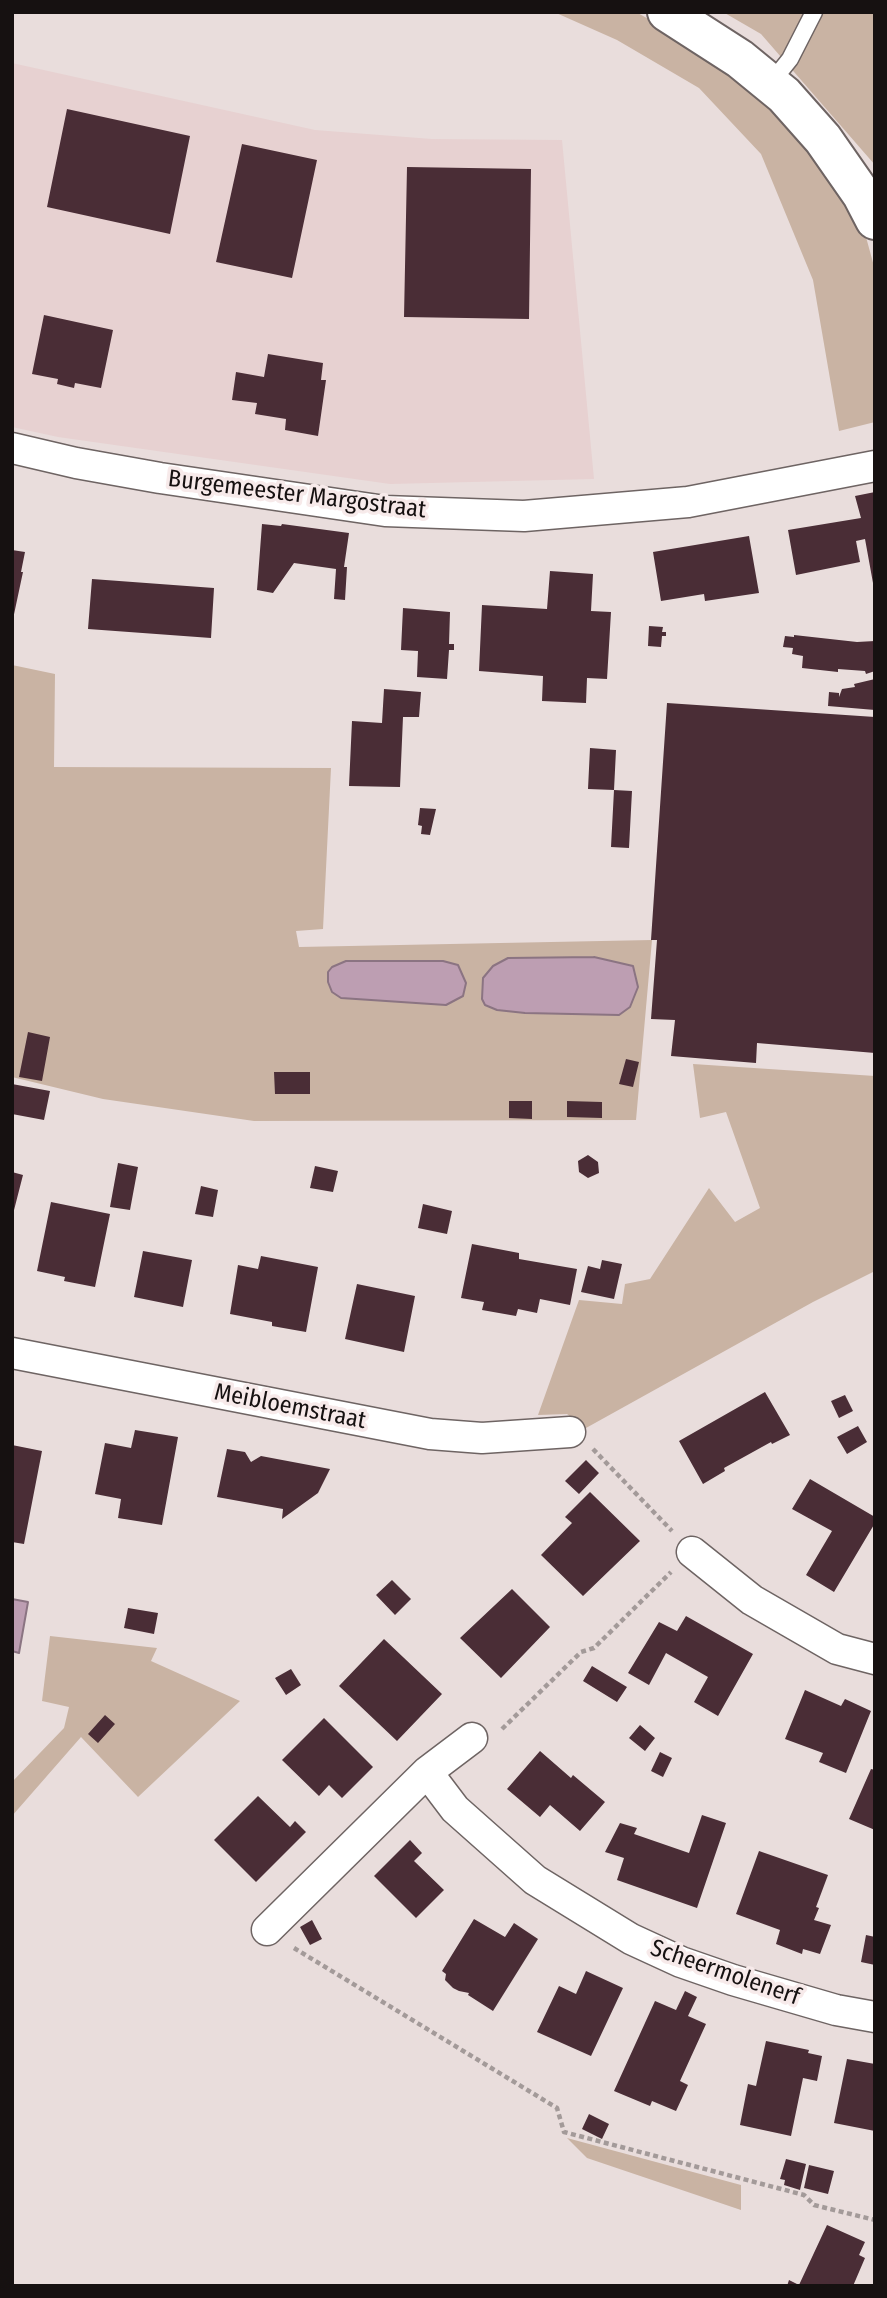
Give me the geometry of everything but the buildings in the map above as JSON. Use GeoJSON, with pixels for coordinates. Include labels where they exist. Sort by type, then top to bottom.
{"type":"FeatureCollection","features":[{"type":"Feature","properties":{"kind":"street"},"geometry":{"type":"LineString","coordinates":[[667,12],[740,59],[784,95],[823,139],[862,195],[875,220]]}},
{"type":"Feature","properties":{"kind":"street","name":"Burgemeester Margostraat"},"geometry":{"type":"LineString","coordinates":[[12,448],[160,478],[385,511],[524,516],[688,502],[875,466]]}},
{"type":"Feature","properties":{"kind":"street","name":"Meibloemstraat"},"geometry":{"type":"LineString","coordinates":[[12,1353],[430,1434],[482,1438],[570,1432]]}},
{"type":"Feature","properties":{"kind":"street"},"geometry":{"type":"LineString","coordinates":[[692,1552],[752,1600],[837,1649],[875,1659]]}},
{"type":"Feature","properties":{"kind":"street"},"geometry":{"type":"LineString","coordinates":[[267,1930],[427,1772],[472,1738]]}},
{"type":"Feature","properties":{"kind":"street","name":"Scheermolenerf"},"geometry":{"type":"LineString","coordinates":[[427,1772],[455,1809],[535,1880],[631,1939],[681,1962],[733,1980],[836,2010],[875,2017]]}},
{"type":"Feature","properties":{"kind":"lane"},"geometry":{"type":"LineString","coordinates":[[770,84],[790,59],[814,12]]}},
{"type":"Feature","properties":{"kind":"path"},"geometry":{"type":"LineString","coordinates":[[472,1738],[504,1728],[581,1652],[594,1648],[692,1552],[585,1441],[570,1432]]}},
{"type":"Feature","properties":{"kind":"path"},"geometry":{"type":"LineString","coordinates":[[267,1930],[404,2017],[515,2081],[556,2108],[564,2132],[804,2195],[814,2205],[875,2220]]}},
{"type":"Feature","properties":{"kind":"shaded area"},"geometry":{"type":"Polygon","coordinates":[[[554,12],[636,12],[675,34],[753,87],[806,141],[846,197],[866,237],[875,270],[875,422],[839,431],[813,280],[761,154],[699,88],[617,40],[554,12]]]}},
{"type":"Feature","properties":{"kind":"shaded area"},"geometry":{"type":"Polygon","coordinates":[[[723,12],[875,12],[875,165],[761,34],[723,12]]]}},
{"type":"Feature","properties":{"kind":"shaded area"},"geometry":{"type":"Polygon","coordinates":[[[12,63],[315,130],[432,139],[562,140],[594,479],[390,484],[58,437],[12,427],[12,63]]]}},
{"type":"Feature","properties":{"kind":"shaded area"},"geometry":{"type":"Polygon","coordinates":[[[12,665],[55,674],[54,767],[331,768],[323,929],[296,931],[299,947],[652,940],[636,1120],[254,1121],[103,1099],[12,1077],[12,665]]]}},
{"type":"Feature","properties":{"kind":"shaded area"},"geometry":{"type":"Polygon","coordinates":[[[594,957],[633,966],[638,987],[630,1007],[619,1015],[497,1010],[485,1005],[482,999],[483,978],[493,966],[508,958],[594,957]]]}},
{"type":"Feature","properties":{"kind":"shaded area"},"geometry":{"type":"Polygon","coordinates":[[[346,961],[443,961],[458,965],[466,983],[463,996],[446,1005],[341,998],[332,992],[328,972],[332,967],[346,961]]]}},
{"type":"Feature","properties":{"kind":"shaded area"},"geometry":{"type":"Polygon","coordinates":[[[693,1064],[875,1076],[875,1271],[813,1302],[586,1428],[567,1414],[538,1415],[579,1300],[622,1304],[625,1284],[650,1279],[709,1188],[735,1222],[760,1208],[726,1112],[700,1118],[693,1064]]]}},
{"type":"Feature","properties":{"kind":"shaded area"},"geometry":{"type":"Polygon","coordinates":[[[12,1599],[28,1602],[19,1653],[12,1651],[12,1599]]]}},
{"type":"Feature","properties":{"kind":"shaded area"},"geometry":{"type":"Polygon","coordinates":[[[50,1636],[157,1648],[151,1661],[240,1701],[138,1797],[81,1737],[12,1816],[12,1782],[64,1728],[69,1707],[42,1701],[50,1636]]]}},
{"type":"Feature","properties":{"kind":"shaded area"},"geometry":{"type":"Polygon","coordinates":[[[567,2138],[741,2185],[741,2210],[587,2158],[567,2138]]]}}]}
